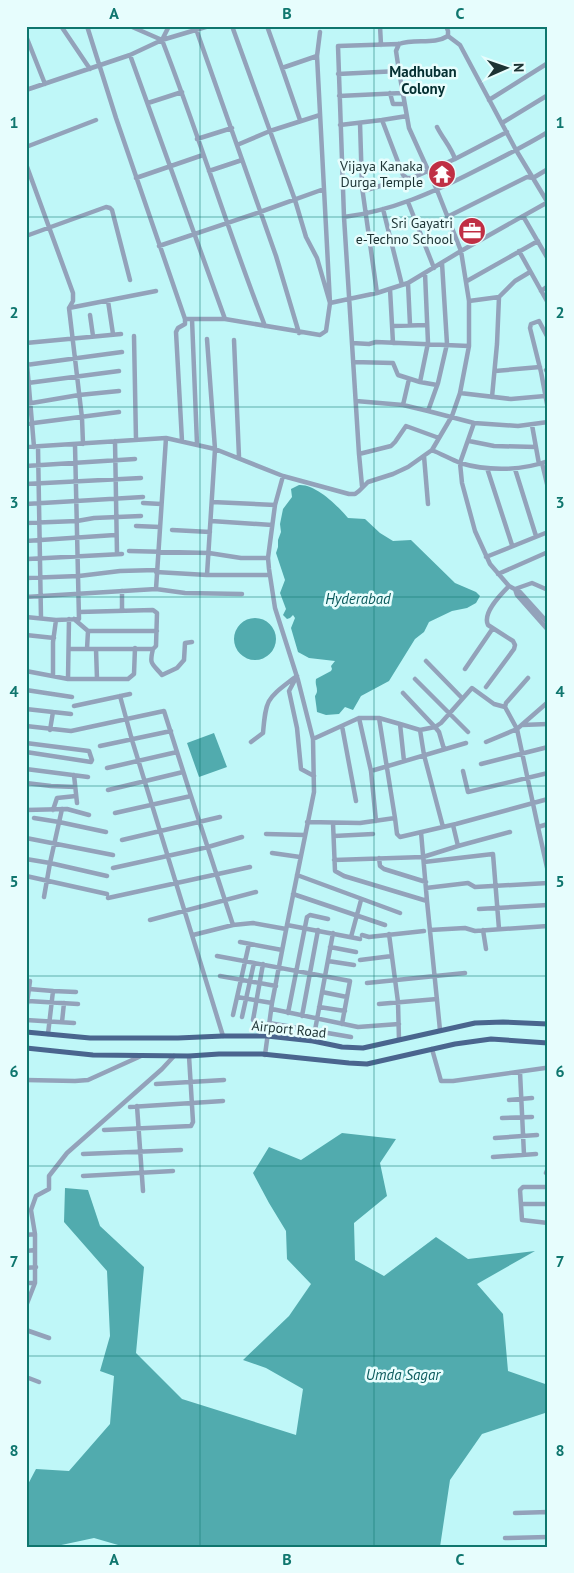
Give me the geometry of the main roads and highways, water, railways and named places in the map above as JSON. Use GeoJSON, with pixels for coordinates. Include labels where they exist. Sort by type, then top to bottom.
{"type":"FeatureCollection","features":[{"type":"Feature","properties":{"kind":"main road","name":"Airport Road"},"geometry":{"type":"LineString","coordinates":[[26,1032],[90,1038],[267,1036],[313,1041],[342,1047],[363,1048],[476,1023],[548,1024]]}},
{"type":"Feature","properties":{"kind":"main road","name":"Airport Road"},"geometry":{"type":"LineString","coordinates":[[26,1048],[93,1055],[189,1056],[265,1054],[367,1064],[454,1044],[491,1039],[548,1042]]}},
{"type":"Feature","properties":{"kind":"water","name":"Hyderabad"},"geometry":{"type":"Polygon","coordinates":[[[299,485],[319,492],[333,502],[348,518],[365,519],[380,533],[393,541],[411,540],[455,583],[476,592],[480,596],[476,603],[467,608],[452,611],[429,622],[424,632],[415,639],[389,681],[361,696],[353,710],[345,707],[339,714],[326,715],[317,712],[315,696],[317,693],[316,679],[331,671],[331,666],[335,661],[309,658],[298,652],[291,628],[295,618],[293,615],[287,619],[283,615],[286,609],[280,593],[285,580],[276,553],[281,532],[280,524],[283,509],[292,497],[291,489],[299,485]]]}},
{"type":"Feature","properties":{"kind":"water"},"geometry":{"type":"Polygon","coordinates":[[[259,618],[267,621],[273,627],[276,639],[273,651],[267,657],[251,660],[243,657],[237,651],[234,635],[237,627],[243,621],[259,618]]]}},
{"type":"Feature","properties":{"kind":"water"},"geometry":{"type":"Polygon","coordinates":[[[214,733],[227,767],[199,777],[187,743],[214,733]]]}},
{"type":"Feature","properties":{"kind":"water","name":"Umda Sagar"},"geometry":{"type":"Polygon","coordinates":[[[342,1133],[396,1139],[380,1163],[387,1196],[354,1223],[355,1260],[384,1276],[436,1237],[468,1259],[535,1251],[477,1284],[503,1314],[508,1371],[548,1385],[548,1412],[482,1434],[450,1480],[440,1547],[125,1547],[94,1538],[52,1547],[26,1546],[26,1488],[36,1469],[69,1471],[110,1424],[114,1376],[100,1371],[110,1336],[107,1271],[64,1222],[65,1188],[88,1190],[100,1226],[144,1267],[136,1353],[182,1399],[296,1435],[303,1389],[266,1368],[243,1360],[289,1316],[311,1284],[287,1259],[286,1231],[253,1173],[269,1147],[301,1160],[342,1133]]]}},
{"type":"Feature","properties":{"kind":"place","name":"Vijaya Kanaka Durga Temple"},"geometry":{"type":"Point","coordinates":[442,174]}},
{"type":"Feature","properties":{"kind":"place","name":"Sri Gayatri e-Techno School"},"geometry":{"type":"Point","coordinates":[472,231]}},
{"type":"Feature","properties":{"kind":"district","name":"Madhuban Colony"},"geometry":{"type":"Point","coordinates":[423,80]}}]}
